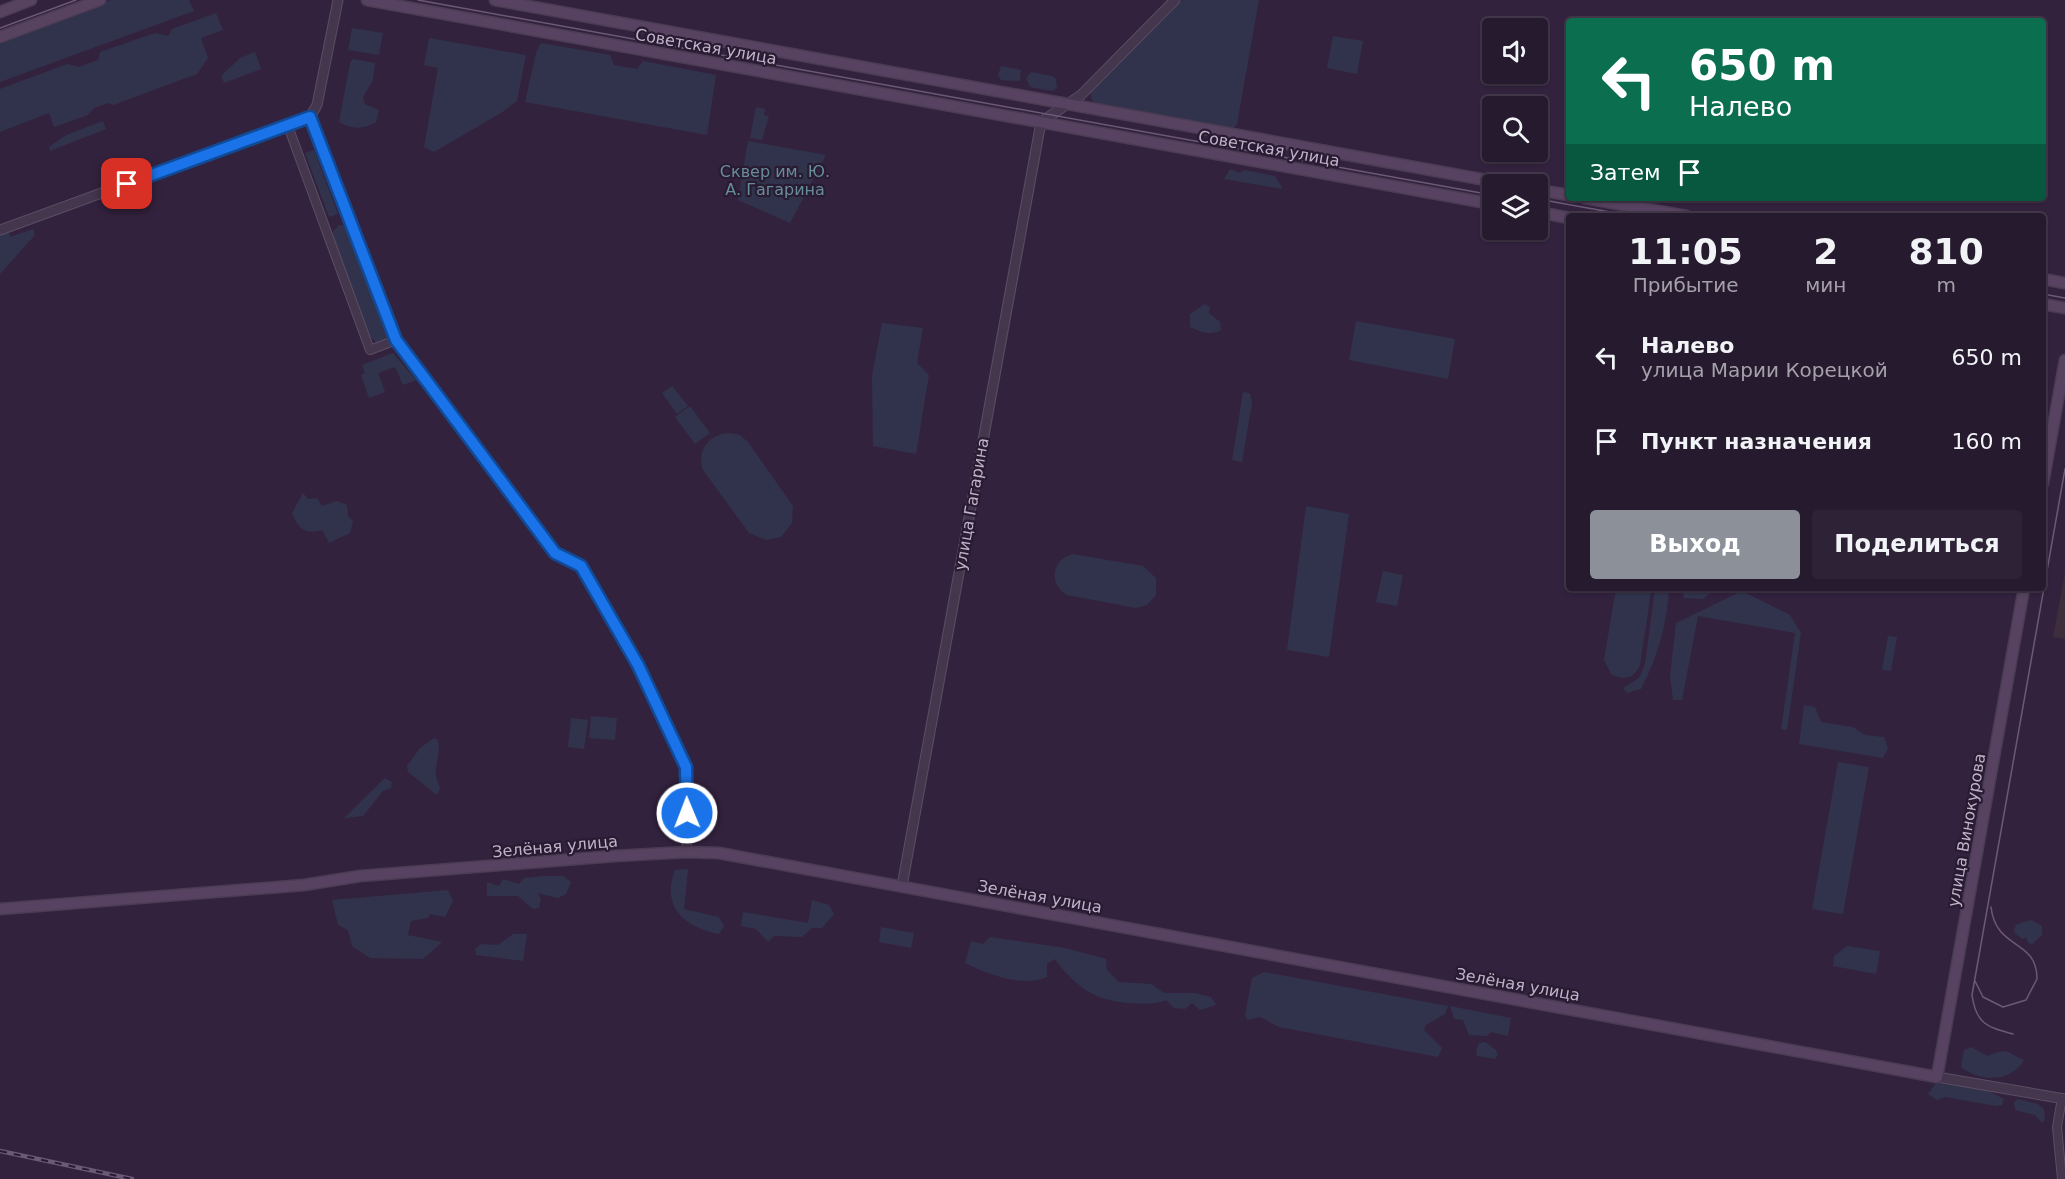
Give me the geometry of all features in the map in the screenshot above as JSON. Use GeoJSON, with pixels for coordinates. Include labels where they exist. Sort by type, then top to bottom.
{"type":"FeatureCollection","features":[{"type":"Feature","properties":{"kind":"main road"},"geometry":{"type":"LineString","coordinates":[[0,12],[31,0]]}},
{"type":"Feature","properties":{"kind":"main road"},"geometry":{"type":"LineString","coordinates":[[0,37],[100,0]]}},
{"type":"Feature","properties":{"kind":"main road","name":"Советская улица"},"geometry":{"type":"LineString","coordinates":[[367,0],[1482,202]]}},
{"type":"Feature","properties":{"kind":"main road","name":"Советская улица"},"geometry":{"type":"LineString","coordinates":[[495,0],[1065,106],[1482,179]]}},
{"type":"Feature","properties":{"kind":"main road"},"geometry":{"type":"LineString","coordinates":[[1548,192],[1566,195]]}},
{"type":"Feature","properties":{"kind":"main road"},"geometry":{"type":"LineString","coordinates":[[1602,201],[1669,213]]}},
{"type":"Feature","properties":{"kind":"main road"},"geometry":{"type":"LineString","coordinates":[[1548,214],[1566,217]]}},
{"type":"Feature","properties":{"kind":"main road"},"geometry":{"type":"LineString","coordinates":[[2046,280],[2065,283]]}},
{"type":"Feature","properties":{"kind":"main road"},"geometry":{"type":"LineString","coordinates":[[2046,305],[2065,308]]}},
{"type":"Feature","properties":{"kind":"main road"},"geometry":{"type":"LineString","coordinates":[[2046,466],[2065,360]]}},
{"type":"Feature","properties":{"kind":"main road","name":"улица Винокурова"},"geometry":{"type":"LineString","coordinates":[[1937,1077],[2023,591]]}},
{"type":"Feature","properties":{"kind":"main road","name":"Зелёная улица"},"geometry":{"type":"LineString","coordinates":[[0,909],[304,885],[360,876],[687,852],[719,853],[1937,1077]]}},
{"type":"Feature","properties":{"kind":"street"},"geometry":{"type":"LineString","coordinates":[[0,230],[310,117],[317,105],[338,0]]}},
{"type":"Feature","properties":{"kind":"street"},"geometry":{"type":"LineString","coordinates":[[1041,122],[1081,95],[1175,0]]}},
{"type":"Feature","properties":{"kind":"street"},"geometry":{"type":"LineString","coordinates":[[310,117],[396,340],[555,553],[581,566],[638,665],[686,767],[687,852]]}},
{"type":"Feature","properties":{"kind":"street","name":"улица Гагарина"},"geometry":{"type":"LineString","coordinates":[[902,886],[1041,122]]}},
{"type":"Feature","properties":{"kind":"street"},"geometry":{"type":"LineString","coordinates":[[288,126],[370,350],[396,340]]}},
{"type":"Feature","properties":{"kind":"street","name":"Зелёная улица"},"geometry":{"type":"LineString","coordinates":[[1937,1077],[2063,1099]]}},
{"type":"Feature","properties":{"kind":"street"},"geometry":{"type":"LineString","coordinates":[[2062,1179],[2056,1127],[2063,1099]]}},
{"type":"Feature","properties":{"kind":"shaded area"},"geometry":{"type":"Polygon","coordinates":[[[2065,573],[2065,639],[2053,637],[2065,573]]]}},
{"type":"Feature","properties":{"kind":"green space"},"geometry":{"type":"Polygon","coordinates":[[[111,0],[189,0],[194,11],[0,82],[0,41],[111,0]]]}},
{"type":"Feature","properties":{"kind":"green space"},"geometry":{"type":"Polygon","coordinates":[[[1182,0],[1259,0],[1237,124],[1231,131],[1099,106],[1091,99],[1091,92],[1182,0]]]}},
{"type":"Feature","properties":{"kind":"green space"},"geometry":{"type":"Polygon","coordinates":[[[216,13],[223,30],[201,38],[208,58],[197,74],[113,105],[108,103],[94,108],[88,115],[54,127],[49,113],[0,132],[0,89],[67,64],[79,67],[98,60],[100,52],[155,33],[168,36],[172,29],[216,13]]]}},
{"type":"Feature","properties":{"kind":"green space"},"geometry":{"type":"Polygon","coordinates":[[[352,28],[383,33],[379,55],[348,50],[352,28]]]}},
{"type":"Feature","properties":{"kind":"green space"},"geometry":{"type":"Polygon","coordinates":[[[1333,36],[1363,41],[1357,74],[1327,68],[1333,36]]]}},
{"type":"Feature","properties":{"kind":"green space"},"geometry":{"type":"Polygon","coordinates":[[[429,38],[526,55],[517,101],[501,113],[434,152],[424,147],[438,68],[424,65],[429,38]]]}},
{"type":"Feature","properties":{"kind":"green space"},"geometry":{"type":"Polygon","coordinates":[[[541,43],[610,55],[614,65],[637,69],[643,61],[716,75],[707,135],[525,102],[536,53],[541,43]]]}},
{"type":"Feature","properties":{"kind":"green space"},"geometry":{"type":"Polygon","coordinates":[[[255,52],[261,69],[224,83],[221,76],[240,58],[255,52]]]}},
{"type":"Feature","properties":{"kind":"green space"},"geometry":{"type":"Polygon","coordinates":[[[353,59],[375,63],[373,80],[363,97],[365,104],[379,110],[376,122],[362,127],[353,127],[339,122],[350,63],[353,59]]]}},
{"type":"Feature","properties":{"kind":"green space"},"geometry":{"type":"Polygon","coordinates":[[[1001,66],[1021,70],[1020,81],[1001,80],[998,75],[1001,66]]]}},
{"type":"Feature","properties":{"kind":"green space"},"geometry":{"type":"Polygon","coordinates":[[[1031,72],[1052,76],[1056,79],[1057,88],[1052,91],[1030,87],[1026,78],[1031,72]]]}},
{"type":"Feature","properties":{"kind":"green space"},"geometry":{"type":"Polygon","coordinates":[[[756,107],[765,109],[764,115],[769,116],[762,140],[750,138],[756,107]]]}},
{"type":"Feature","properties":{"kind":"green space"},"geometry":{"type":"Polygon","coordinates":[[[103,121],[106,129],[50,151],[49,147],[66,135],[103,121]]]}},
{"type":"Feature","properties":{"kind":"green space","name":"Сквер им. Ю. А. Гагарина"},"geometry":{"type":"Polygon","coordinates":[[[748,141],[826,155],[790,223],[738,200],[748,141]]]}},
{"type":"Feature","properties":{"kind":"green space"},"geometry":{"type":"Polygon","coordinates":[[[314,150],[338,214],[329,217],[305,153],[314,150]]]}},
{"type":"Feature","properties":{"kind":"green space"},"geometry":{"type":"Polygon","coordinates":[[[1230,169],[1240,173],[1244,170],[1275,176],[1283,189],[1224,179],[1230,169]]]}},
{"type":"Feature","properties":{"kind":"green space"},"geometry":{"type":"Polygon","coordinates":[[[339,225],[344,225],[351,230],[389,331],[388,337],[382,342],[376,342],[370,337],[332,237],[333,231],[339,225]]]}},
{"type":"Feature","properties":{"kind":"green space"},"geometry":{"type":"Polygon","coordinates":[[[33,229],[35,235],[0,274],[0,233],[8,230],[10,237],[33,229]]]}},
{"type":"Feature","properties":{"kind":"green space"},"geometry":{"type":"Polygon","coordinates":[[[1205,304],[1210,307],[1209,313],[1220,322],[1221,330],[1209,333],[1190,327],[1190,314],[1205,304]]]}},
{"type":"Feature","properties":{"kind":"green space"},"geometry":{"type":"Polygon","coordinates":[[[1356,321],[1455,339],[1448,379],[1349,360],[1356,321]]]}},
{"type":"Feature","properties":{"kind":"green space"},"geometry":{"type":"Polygon","coordinates":[[[882,323],[923,328],[917,363],[929,375],[916,454],[873,446],[872,376],[882,323]]]}},
{"type":"Feature","properties":{"kind":"green space"},"geometry":{"type":"Polygon","coordinates":[[[393,353],[416,380],[403,385],[395,367],[378,373],[385,392],[369,398],[361,375],[365,373],[362,365],[393,353]]]}},
{"type":"Feature","properties":{"kind":"green space"},"geometry":{"type":"Polygon","coordinates":[[[672,386],[688,406],[677,414],[662,393],[672,386]]]}},
{"type":"Feature","properties":{"kind":"green space"},"geometry":{"type":"Polygon","coordinates":[[[1243,392],[1250,393],[1252,403],[1242,462],[1232,460],[1243,392]]]}},
{"type":"Feature","properties":{"kind":"green space"},"geometry":{"type":"Polygon","coordinates":[[[690,406],[710,433],[695,444],[675,417],[690,406]]]}},
{"type":"Feature","properties":{"kind":"green space"},"geometry":{"type":"Polygon","coordinates":[[[729,433],[740,435],[748,442],[793,506],[792,523],[781,537],[766,540],[749,533],[703,470],[701,456],[706,445],[710,440],[729,433]]]}},
{"type":"Feature","properties":{"kind":"green space"},"geometry":{"type":"Polygon","coordinates":[[[303,493],[308,499],[317,498],[322,506],[337,501],[347,505],[348,516],[353,521],[350,533],[329,543],[322,530],[311,532],[300,527],[292,513],[303,493]]]}},
{"type":"Feature","properties":{"kind":"green space"},"geometry":{"type":"Polygon","coordinates":[[[1306,506],[1349,514],[1329,657],[1287,650],[1306,506]]]}},
{"type":"Feature","properties":{"kind":"green space"},"geometry":{"type":"Polygon","coordinates":[[[1072,554],[1143,566],[1156,578],[1156,595],[1147,605],[1136,608],[1067,595],[1057,584],[1055,572],[1060,561],[1072,554]]]}},
{"type":"Feature","properties":{"kind":"green space"},"geometry":{"type":"Polygon","coordinates":[[[1383,571],[1403,575],[1397,606],[1376,602],[1383,571]]]}},
{"type":"Feature","properties":{"kind":"green space"},"geometry":{"type":"Polygon","coordinates":[[[1616,591],[1651,591],[1638,669],[1628,677],[1615,676],[1611,674],[1604,660],[1616,591]]]}},
{"type":"Feature","properties":{"kind":"green space"},"geometry":{"type":"Polygon","coordinates":[[[1655,591],[1669,591],[1661,640],[1652,664],[1641,689],[1627,693],[1623,688],[1639,678],[1645,664],[1655,591]]]}},
{"type":"Feature","properties":{"kind":"green space"},"geometry":{"type":"Polygon","coordinates":[[[1683,591],[1713,591],[1703,599],[1684,598],[1683,591]]]}},
{"type":"Feature","properties":{"kind":"green space"},"geometry":{"type":"Polygon","coordinates":[[[1742,591],[1790,615],[1801,633],[1787,730],[1781,729],[1795,633],[1698,616],[1682,700],[1673,700],[1670,676],[1676,623],[1742,591]]]}},
{"type":"Feature","properties":{"kind":"green space"},"geometry":{"type":"Polygon","coordinates":[[[1888,636],[1897,637],[1891,671],[1882,670],[1888,636]]]}},
{"type":"Feature","properties":{"kind":"green space"},"geometry":{"type":"Polygon","coordinates":[[[1804,705],[1815,707],[1821,722],[1853,727],[1865,735],[1884,737],[1888,748],[1883,758],[1799,744],[1804,705]]]}},
{"type":"Feature","properties":{"kind":"green space"},"geometry":{"type":"Polygon","coordinates":[[[591,716],[617,718],[615,740],[589,738],[591,716]]]}},
{"type":"Feature","properties":{"kind":"green space"},"geometry":{"type":"Polygon","coordinates":[[[571,718],[588,720],[584,749],[568,747],[571,718]]]}},
{"type":"Feature","properties":{"kind":"green space"},"geometry":{"type":"Polygon","coordinates":[[[434,738],[438,740],[439,745],[436,772],[440,789],[437,795],[408,772],[407,766],[420,748],[434,738]]]}},
{"type":"Feature","properties":{"kind":"green space"},"geometry":{"type":"Polygon","coordinates":[[[1838,762],[1869,767],[1843,914],[1812,909],[1838,762]]]}},
{"type":"Feature","properties":{"kind":"green space"},"geometry":{"type":"Polygon","coordinates":[[[385,778],[392,782],[391,788],[383,791],[363,816],[344,818],[385,778]]]}},
{"type":"Feature","properties":{"kind":"green space"},"geometry":{"type":"Polygon","coordinates":[[[688,869],[684,909],[719,917],[724,926],[719,934],[695,926],[679,913],[674,905],[671,883],[675,870],[688,869]]]}},
{"type":"Feature","properties":{"kind":"green space"},"geometry":{"type":"Polygon","coordinates":[[[563,876],[571,882],[566,894],[558,898],[537,893],[541,898],[539,908],[533,909],[518,896],[487,896],[487,882],[499,886],[503,879],[519,884],[524,878],[563,876]]]}},
{"type":"Feature","properties":{"kind":"green space"},"geometry":{"type":"Polygon","coordinates":[[[448,890],[453,901],[445,917],[430,914],[428,918],[411,921],[408,935],[442,942],[423,959],[370,958],[352,946],[348,930],[338,925],[332,900],[448,890]]]}},
{"type":"Feature","properties":{"kind":"green space"},"geometry":{"type":"Polygon","coordinates":[[[812,900],[829,905],[834,914],[822,928],[812,928],[802,937],[774,936],[768,942],[756,929],[741,926],[743,912],[808,923],[812,900]]]}},
{"type":"Feature","properties":{"kind":"green space"},"geometry":{"type":"Polygon","coordinates":[[[2031,920],[2042,926],[2042,935],[2032,944],[2028,943],[2026,937],[2023,939],[2015,934],[2014,929],[2017,924],[2031,920]]]}},
{"type":"Feature","properties":{"kind":"green space"},"geometry":{"type":"Polygon","coordinates":[[[881,927],[914,933],[911,948],[879,942],[881,927]]]}},
{"type":"Feature","properties":{"kind":"green space"},"geometry":{"type":"Polygon","coordinates":[[[513,934],[527,934],[523,961],[476,955],[475,949],[481,944],[498,945],[513,934]]]}},
{"type":"Feature","properties":{"kind":"green space"},"geometry":{"type":"Polygon","coordinates":[[[990,937],[1065,948],[1106,959],[1107,970],[1119,982],[1151,984],[1164,993],[1194,993],[1211,997],[1216,1005],[1200,1010],[1192,1003],[1185,1009],[1174,1008],[1166,1000],[1142,1004],[1103,998],[1079,985],[1055,959],[1047,964],[1047,977],[1027,981],[994,975],[965,963],[971,941],[983,944],[990,937]]]}},
{"type":"Feature","properties":{"kind":"green space"},"geometry":{"type":"Polygon","coordinates":[[[1847,946],[1880,951],[1876,974],[1833,966],[1834,956],[1847,946]]]}},
{"type":"Feature","properties":{"kind":"green space"},"geometry":{"type":"Polygon","coordinates":[[[1264,972],[1448,1006],[1445,1014],[1426,1025],[1424,1030],[1442,1048],[1438,1057],[1279,1027],[1260,1017],[1247,1020],[1245,1015],[1252,978],[1264,972]]]}},
{"type":"Feature","properties":{"kind":"green space"},"geometry":{"type":"Polygon","coordinates":[[[1450,1006],[1511,1018],[1508,1036],[1491,1032],[1487,1036],[1469,1035],[1463,1020],[1454,1019],[1450,1006]]]}},
{"type":"Feature","properties":{"kind":"green space"},"geometry":{"type":"Polygon","coordinates":[[[1485,1042],[1496,1050],[1498,1055],[1495,1059],[1477,1056],[1476,1050],[1479,1043],[1485,1042]]]}},
{"type":"Feature","properties":{"kind":"green space"},"geometry":{"type":"Polygon","coordinates":[[[1971,1047],[1988,1056],[2004,1051],[2024,1060],[2018,1068],[2003,1076],[1995,1078],[1977,1075],[1961,1067],[1964,1050],[1971,1047]]]}},
{"type":"Feature","properties":{"kind":"green space"},"geometry":{"type":"Polygon","coordinates":[[[1936,1083],[1986,1090],[2004,1099],[2002,1105],[1996,1106],[1945,1097],[1937,1100],[1928,1094],[1936,1083]]]}},
{"type":"Feature","properties":{"kind":"green space"},"geometry":{"type":"Polygon","coordinates":[[[2018,1099],[2038,1104],[2044,1109],[2045,1120],[2042,1123],[2035,1115],[2015,1110],[2014,1102],[2018,1099]]]}},
{"type":"Feature","properties":{"kind":"tram line"},"geometry":{"type":"LineString","coordinates":[[0,28],[76,0]]}},
{"type":"Feature","properties":{"kind":"tram line"},"geometry":{"type":"LineString","coordinates":[[418,0],[1482,193]]}},
{"type":"Feature","properties":{"kind":"tram line"},"geometry":{"type":"LineString","coordinates":[[1548,201],[1615,213]]}},
{"type":"Feature","properties":{"kind":"tram line"},"geometry":{"type":"LineString","coordinates":[[2046,295],[2065,298]]}},
{"type":"Feature","properties":{"kind":"tram line"},"geometry":{"type":"LineString","coordinates":[[2046,576],[2065,469]]}},
{"type":"Feature","properties":{"kind":"tram line"},"geometry":{"type":"LineString","coordinates":[[2013,1034],[1984,1023],[1976,1012],[1972,995],[2043,591]]}},
{"type":"Feature","properties":{"kind":"tram line"},"geometry":{"type":"LineString","coordinates":[[1975,981],[1983,997],[2003,1007],[2026,1000],[2037,979],[2031,957],[2000,931],[1994,921],[1991,907]]}},
{"type":"Feature","properties":{"kind":"railway"},"geometry":{"type":"LineString","coordinates":[[0,1151],[132,1179]]}},
{"type":"Feature","properties":{"kind":"route"},"geometry":{"type":"LineString","coordinates":[[127,184],[310,117],[396,340],[555,553],[581,566],[638,665],[686,767],[687,813]]}}]}
